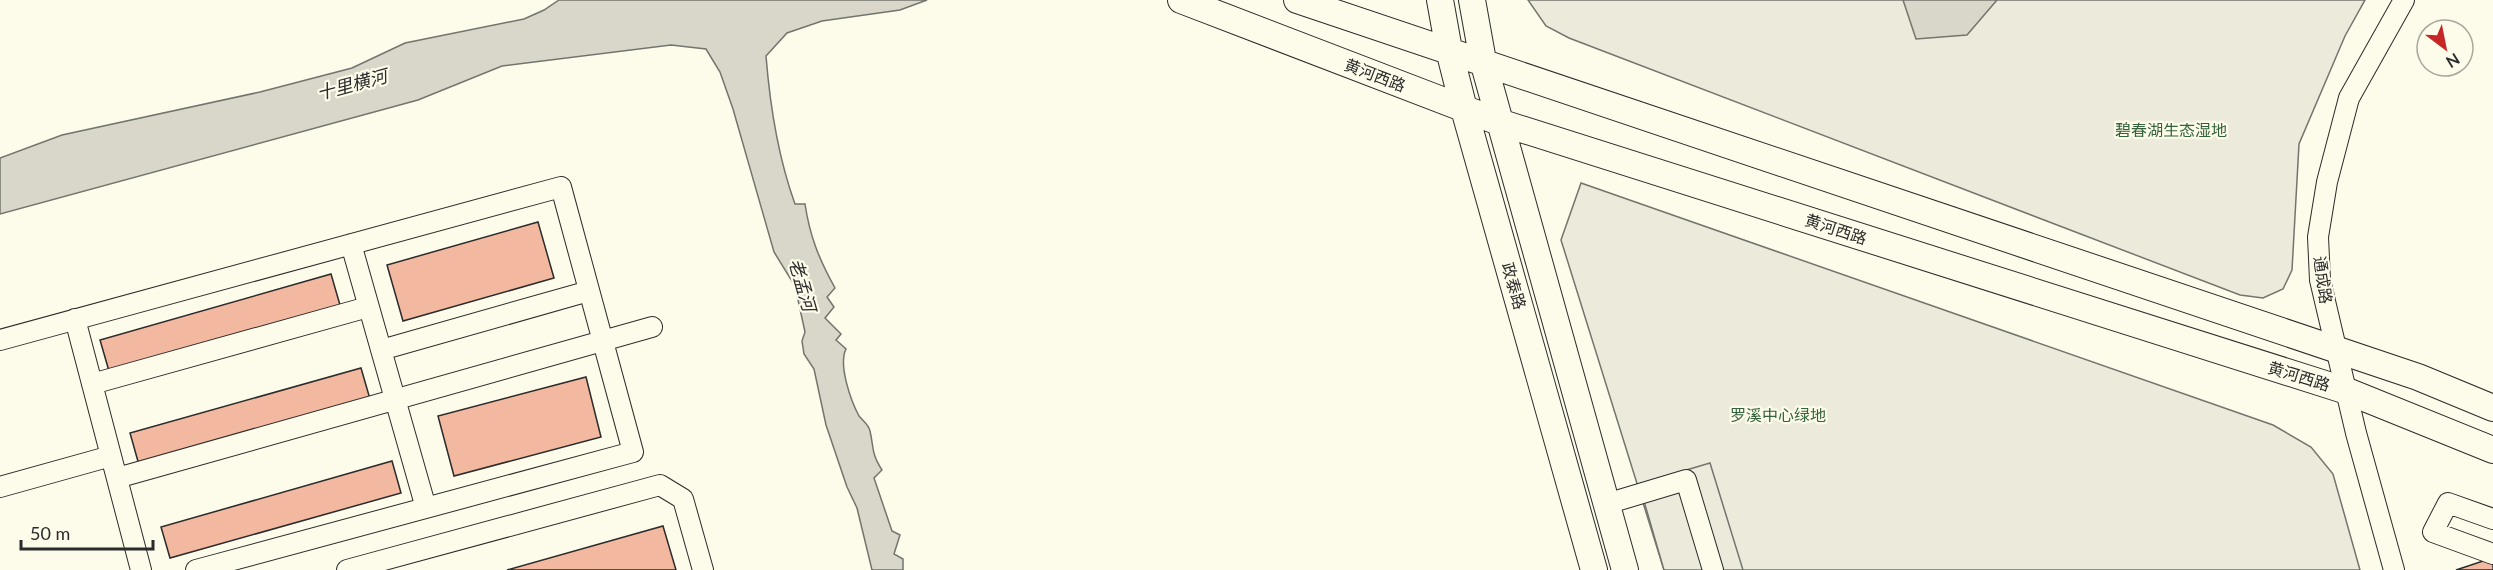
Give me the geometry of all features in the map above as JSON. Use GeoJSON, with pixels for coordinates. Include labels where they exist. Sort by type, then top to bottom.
{"type":"FeatureCollection","features":[{"type":"Feature","properties":{"kind":"main road","name":"黄河西路"},"geometry":{"type":"LineString","coordinates":[[1181,0],[1499,122],[2347,391],[2493,450]]}},
{"type":"Feature","properties":{"kind":"main road"},"geometry":{"type":"LineString","coordinates":[[1298,0],[2418,377],[2493,408]]}},
{"type":"Feature","properties":{"kind":"main road","name":"政泰路"},"geometry":{"type":"LineString","coordinates":[[1440,0],[1449,50],[1464,109],[1594,570]]}},
{"type":"Feature","properties":{"kind":"main road","name":"政泰路"},"geometry":{"type":"LineString","coordinates":[[1472,0],[1483,61],[1499,122],[1625,570]]}},
{"type":"Feature","properties":{"kind":"street","name":"通成路"},"geometry":{"type":"LineString","coordinates":[[2394,570],[2356,433],[2320,280],[2318,237],[2327,182],[2349,98],[2404,0]]}},
{"type":"Feature","properties":{"kind":"street"},"geometry":{"type":"LineString","coordinates":[[0,340],[561,187],[633,452],[196,570]]}},
{"type":"Feature","properties":{"kind":"street"},"geometry":{"type":"LineString","coordinates":[[351,244],[426,508]]}},
{"type":"Feature","properties":{"kind":"street"},"geometry":{"type":"LineString","coordinates":[[381,350],[589,291]]}},
{"type":"Feature","properties":{"kind":"street"},"geometry":{"type":"LineString","coordinates":[[92,384],[368,308]]}},
{"type":"Feature","properties":{"kind":"street"},"geometry":{"type":"LineString","coordinates":[[75,319],[141,570]]}},
{"type":"Feature","properties":{"kind":"street"},"geometry":{"type":"LineString","coordinates":[[117,478],[652,327]]}},
{"type":"Feature","properties":{"kind":"street"},"geometry":{"type":"LineString","coordinates":[[0,487],[111,456]]}},
{"type":"Feature","properties":{"kind":"street"},"geometry":{"type":"LineString","coordinates":[[1606,504],[1686,480],[1713,570]]}},
{"type":"Feature","properties":{"kind":"street"},"geometry":{"type":"LineString","coordinates":[[347,570],[660,485],[683,499],[703,570]]}},
{"type":"Feature","properties":{"kind":"street"},"geometry":{"type":"LineString","coordinates":[[2493,519],[2448,503],[2433,532],[2493,554]]}},
{"type":"Feature","properties":{"kind":"green space","name":"碧春湖生态湿地"},"geometry":{"type":"Polygon","coordinates":[[[1528,0],[2365,0],[2345,36],[2299,144],[2292,270],[2283,289],[2263,298],[2240,295],[1569,38],[1546,26],[1528,0]]]}},
{"type":"Feature","properties":{"kind":"green space","name":"罗溪中心绿地"},"geometry":{"type":"Polygon","coordinates":[[[1581,183],[2273,425],[2311,447],[2333,474],[2360,570],[1664,570],[1561,240],[1581,183]]]}},
{"type":"Feature","properties":{"kind":"shaded area"},"geometry":{"type":"Polygon","coordinates":[[[1710,463],[1743,570],[1664,570],[1639,484],[1710,463]]]}},
{"type":"Feature","properties":{"kind":"water"},"geometry":{"type":"Polygon","coordinates":[[[559,0],[927,0],[900,10],[822,21],[787,33],[766,56],[779,150],[795,204],[805,204],[816,248],[835,288],[827,297],[834,307],[825,318],[841,334],[836,340],[846,349],[844,373],[846,383],[859,416],[869,429],[874,455],[882,470],[874,478],[892,531],[900,535],[894,554],[903,559],[903,570],[872,570],[857,508],[847,487],[826,425],[814,369],[804,354],[802,341],[805,332],[795,286],[774,252],[733,109],[720,72],[706,49],[671,45],[502,66],[418,100],[0,214],[0,158],[62,135],[260,92],[352,68],[405,43],[524,19],[559,0]]]}},
{"type":"Feature","properties":{"kind":"water"},"geometry":{"type":"Polygon","coordinates":[[[1903,0],[1997,0],[1967,35],[1916,39],[1903,0]]]}},
{"type":"Feature","properties":{"kind":"building"},"geometry":{"type":"Polygon","coordinates":[[[538,222],[554,278],[403,321],[387,265],[538,222]]]}},
{"type":"Feature","properties":{"kind":"building"},"geometry":{"type":"Polygon","coordinates":[[[331,274],[340,305],[109,371],[100,340],[331,274]]]}},
{"type":"Feature","properties":{"kind":"building"},"geometry":{"type":"Polygon","coordinates":[[[361,368],[370,399],[139,465],[130,433],[361,368]]]}},
{"type":"Feature","properties":{"kind":"building"},"geometry":{"type":"Polygon","coordinates":[[[586,377],[601,437],[454,476],[438,416],[586,377]]]}},
{"type":"Feature","properties":{"kind":"building"},"geometry":{"type":"Polygon","coordinates":[[[392,461],[401,493],[170,558],[161,527],[392,461]]]}},
{"type":"Feature","properties":{"kind":"building"},"geometry":{"type":"Polygon","coordinates":[[[663,526],[676,570],[507,570],[663,526]]]}},
{"type":"Feature","properties":{"kind":"building"},"geometry":{"type":"Polygon","coordinates":[[[2489,559],[2493,561],[2493,570],[2456,570],[2489,559]]]}},
{"type":"Feature","properties":{"kind":"water label","name":"十里横河"},"geometry":{"type":"Point","coordinates":[352,85]}},
{"type":"Feature","properties":{"kind":"water label","name":"老孟河"},"geometry":{"type":"Point","coordinates":[802,285]}}]}
